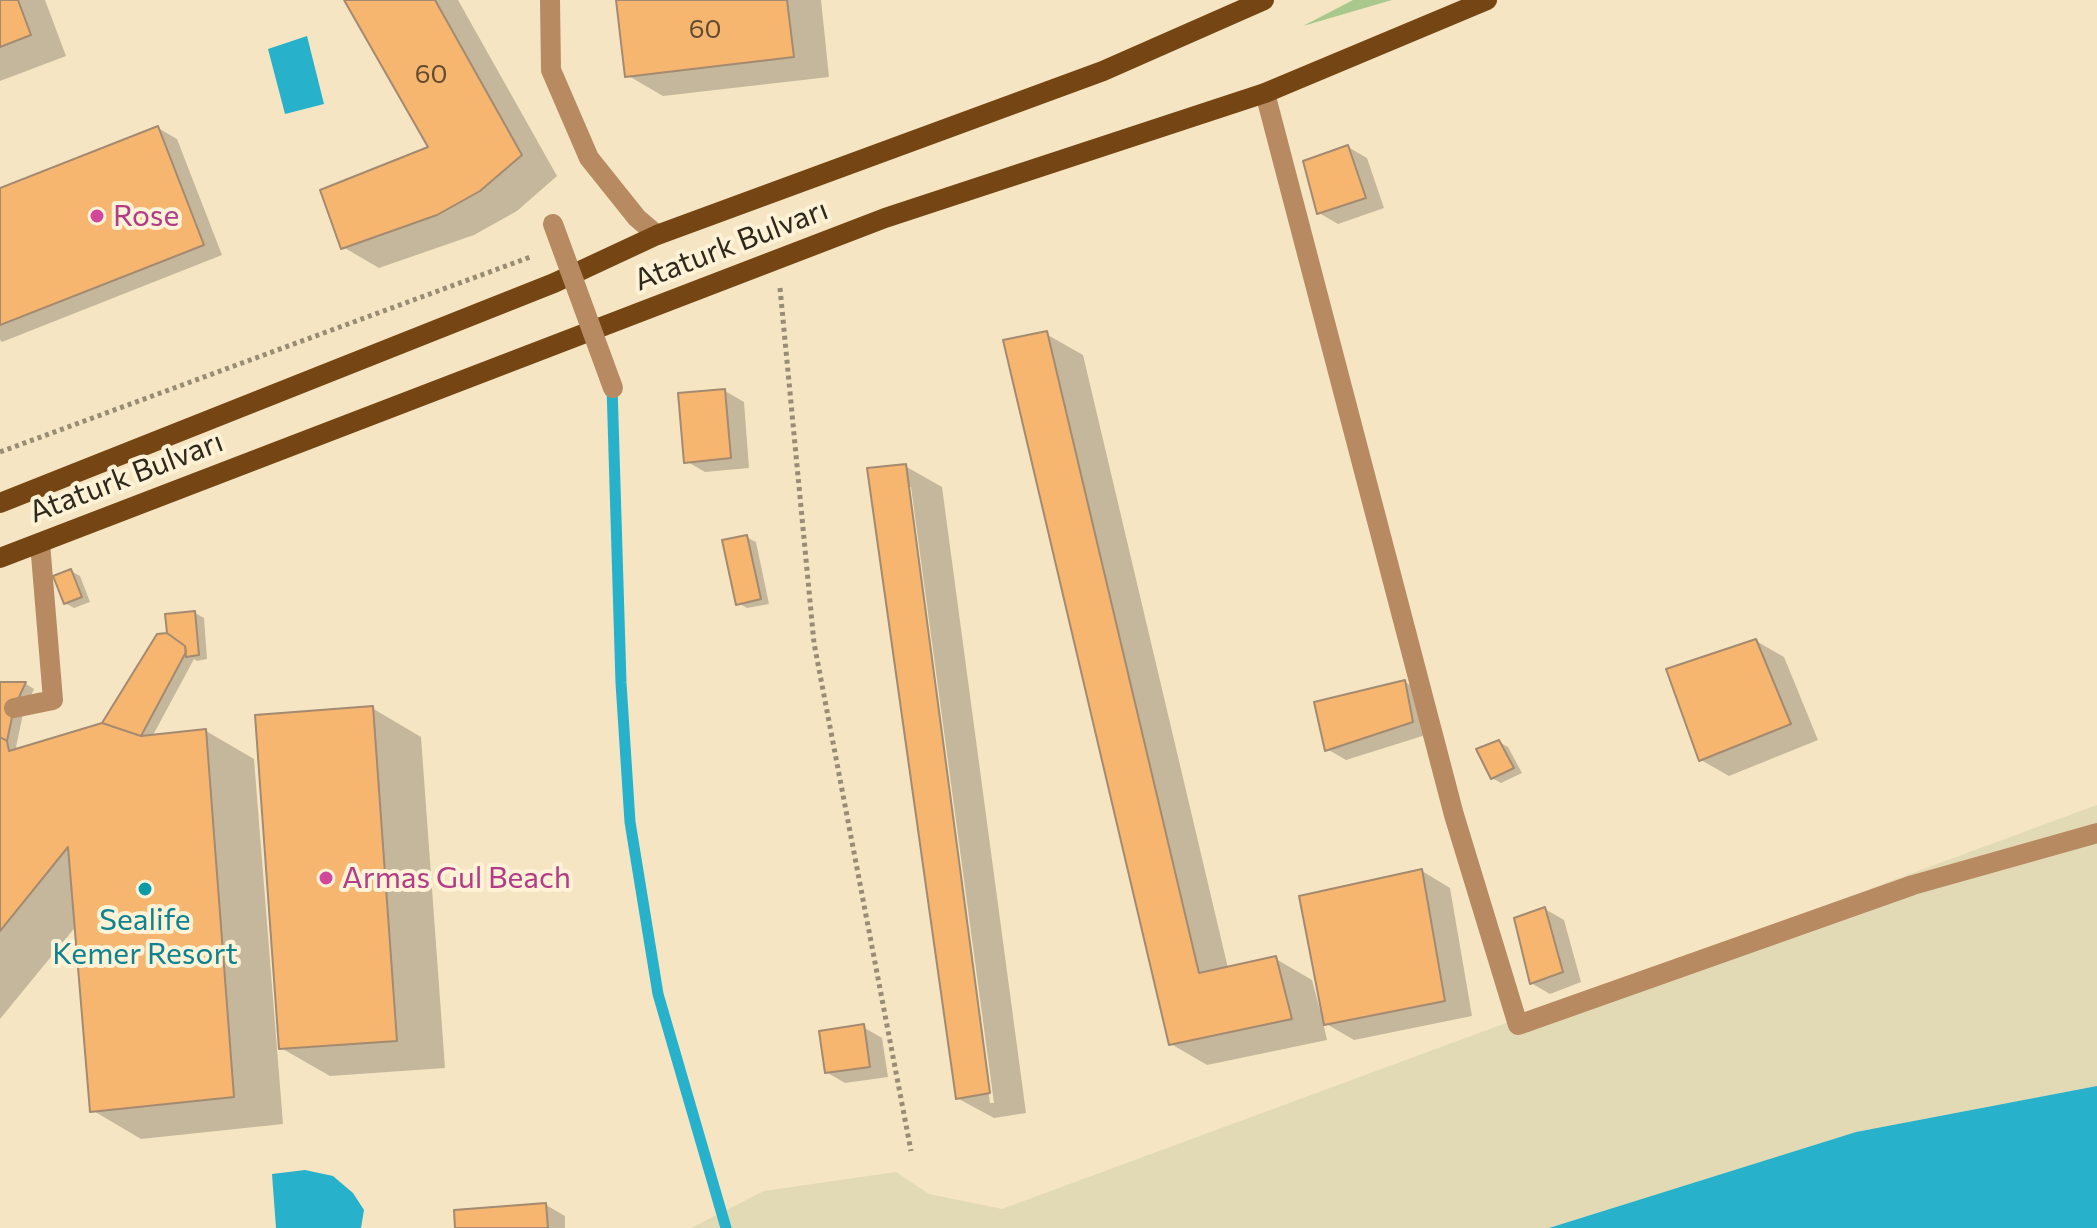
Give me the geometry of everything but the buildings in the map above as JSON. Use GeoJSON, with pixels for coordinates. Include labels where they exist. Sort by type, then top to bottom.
{"type":"FeatureCollection","features":[{"type":"Feature","properties":{"kind":"main road","name":"Ataturk Bulvarı"},"geometry":{"type":"LineString","coordinates":[[0,503],[554,283],[657,235],[1103,71],[1264,0]]}},
{"type":"Feature","properties":{"kind":"main road","name":"Ataturk Bulvarı"},"geometry":{"type":"LineString","coordinates":[[0,558],[885,218],[1265,93],[1487,0]]}},
{"type":"Feature","properties":{"kind":"street"},"geometry":{"type":"LineString","coordinates":[[550,0],[551,70],[589,158],[637,218],[657,235]]}},
{"type":"Feature","properties":{"kind":"street"},"geometry":{"type":"LineString","coordinates":[[1265,93],[1454,815],[1518,1025],[1913,885],[2097,833]]}},
{"type":"Feature","properties":{"kind":"street"},"geometry":{"type":"LineString","coordinates":[[553,224],[613,388]]}},
{"type":"Feature","properties":{"kind":"street"},"geometry":{"type":"LineString","coordinates":[[14,708],[53,700],[40,543]]}},
{"type":"Feature","properties":{"kind":"path"},"geometry":{"type":"LineString","coordinates":[[777,259],[814,643],[911,1151]]}},
{"type":"Feature","properties":{"kind":"green space"},"geometry":{"type":"Polygon","coordinates":[[[1353,0],[1392,0],[1303,26],[1353,0]]]}},
{"type":"Feature","properties":{"kind":"sand"},"geometry":{"type":"Polygon","coordinates":[[[2097,805],[2097,1086],[1856,1132],[1549,1228],[691,1228],[764,1191],[896,1172],[929,1194],[1002,1209],[2097,805]]]}},
{"type":"Feature","properties":{"kind":"water"},"geometry":{"type":"Polygon","coordinates":[[[307,36],[324,104],[285,114],[268,49],[307,36]]]}},
{"type":"Feature","properties":{"kind":"water"},"geometry":{"type":"Polygon","coordinates":[[[2097,1086],[2097,1228],[1549,1228],[1856,1132],[2097,1086]]]}},
{"type":"Feature","properties":{"kind":"water"},"geometry":{"type":"Polygon","coordinates":[[[305,1170],[333,1176],[353,1193],[364,1210],[361,1228],[276,1228],[272,1174],[305,1170]]]}},
{"type":"Feature","properties":{"kind":"waterway"},"geometry":{"type":"LineString","coordinates":[[612,386],[621,683],[630,822],[658,994],[726,1228]]}},
{"type":"Feature","properties":{"kind":"place","name":"Rose"},"geometry":{"type":"Point","coordinates":[97,216]}},
{"type":"Feature","properties":{"kind":"place","name":"Armas Gul Beach"},"geometry":{"type":"Point","coordinates":[326,878]}},
{"type":"Feature","properties":{"kind":"place","name":"Sealife Kemer Resort"},"geometry":{"type":"Point","coordinates":[145,889]}}]}
